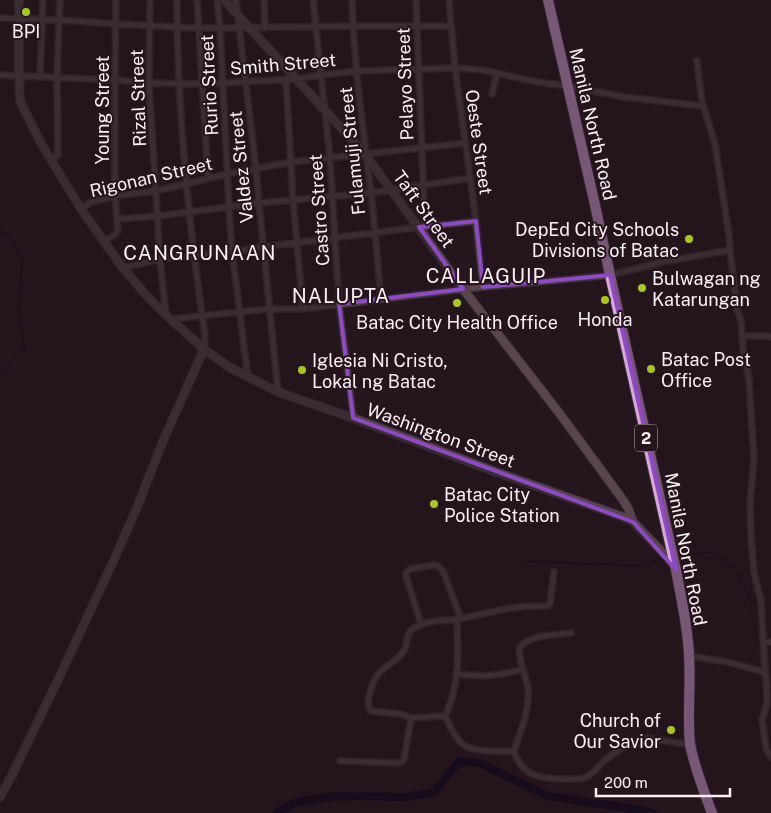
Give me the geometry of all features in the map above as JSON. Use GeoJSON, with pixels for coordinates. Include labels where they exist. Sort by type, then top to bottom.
{"type":"FeatureCollection","features":[{"type":"Feature","properties":{"kind":"highway","name":"Manila North Road"},"geometry":{"type":"LineString","coordinates":[[548,0],[676,570],[689,656],[690,745],[712,813]]}},
{"type":"Feature","properties":{"kind":"street","name":"Washington Street"},"geometry":{"type":"LineString","coordinates":[[19,0],[18,76],[20,101],[50,160],[81,209],[123,268],[146,295],[204,349],[229,366],[278,392],[493,471],[612,512],[633,522],[668,558],[676,570]]}},
{"type":"Feature","properties":{"kind":"street"},"geometry":{"type":"LineString","coordinates":[[40,76],[43,0]]}},
{"type":"Feature","properties":{"kind":"street"},"geometry":{"type":"LineString","coordinates":[[50,160],[58,155],[57,77],[60,0]]}},
{"type":"Feature","properties":{"kind":"street","name":"Young Street"},"geometry":{"type":"LineString","coordinates":[[116,0],[116,196],[118,219]]}},
{"type":"Feature","properties":{"kind":"street","name":"Rizal Street"},"geometry":{"type":"LineString","coordinates":[[150,0],[149,83],[160,259],[168,317]]}},
{"type":"Feature","properties":{"kind":"street"},"geometry":{"type":"LineString","coordinates":[[0,797],[57,682],[113,562],[142,496],[163,441],[204,349],[205,336],[186,184],[178,83],[177,0]]}},
{"type":"Feature","properties":{"kind":"street"},"geometry":{"type":"LineString","coordinates":[[197,0],[208,178]]}},
{"type":"Feature","properties":{"kind":"street","name":"Rurio Street"},"geometry":{"type":"LineString","coordinates":[[217,0],[232,252],[248,377]]}},
{"type":"Feature","properties":{"kind":"street","name":"Taft Street"},"geometry":{"type":"LineString","coordinates":[[224,0],[365,154],[390,190],[422,227],[463,289],[560,414],[628,508],[633,522]]}},
{"type":"Feature","properties":{"kind":"street","name":"Valdez Street"},"geometry":{"type":"LineString","coordinates":[[236,0],[256,169],[278,392]]}},
{"type":"Feature","properties":{"kind":"street"},"geometry":{"type":"LineString","coordinates":[[264,0],[265,28]]}},
{"type":"Feature","properties":{"kind":"street","name":"Castro Street"},"geometry":{"type":"LineString","coordinates":[[313,0],[330,158],[339,304],[353,418]]}},
{"type":"Feature","properties":{"kind":"street","name":"Fulamuji Street"},"geometry":{"type":"LineString","coordinates":[[352,0],[365,154],[371,193],[381,299]]}},
{"type":"Feature","properties":{"kind":"street","name":"Pelayo Street"},"geometry":{"type":"LineString","coordinates":[[416,0],[424,185],[422,227]]}},
{"type":"Feature","properties":{"kind":"street","name":"Oeste Street"},"geometry":{"type":"LineString","coordinates":[[449,0],[454,68],[466,143],[483,287]]}},
{"type":"Feature","properties":{"kind":"street"},"geometry":{"type":"LineString","coordinates":[[0,18],[198,28],[451,26]]}},
{"type":"Feature","properties":{"kind":"street"},"geometry":{"type":"LineString","coordinates":[[697,61],[703,106],[715,144],[729,235],[737,309],[741,322],[744,356],[749,379],[754,460],[750,503],[751,537],[754,572],[761,601],[766,676],[767,703],[762,725],[766,749],[771,756]]}},
{"type":"Feature","properties":{"kind":"street","name":"Smith Street"},"geometry":{"type":"LineString","coordinates":[[0,75],[202,84],[286,80],[358,71],[454,68],[497,73],[624,97],[703,106]]}},
{"type":"Feature","properties":{"kind":"street"},"geometry":{"type":"LineString","coordinates":[[492,94],[497,73]]}},
{"type":"Feature","properties":{"kind":"street"},"geometry":{"type":"LineString","coordinates":[[286,80],[293,200],[303,309]]}},
{"type":"Feature","properties":{"kind":"street","name":"Rigonan Street"},"geometry":{"type":"LineString","coordinates":[[81,209],[92,202],[116,196],[156,191],[208,178],[291,162],[466,143]]}},
{"type":"Feature","properties":{"kind":"street"},"geometry":{"type":"LineString","coordinates":[[103,241],[113,236],[118,230],[118,219],[158,216],[259,203],[371,193],[470,178]]}},
{"type":"Feature","properties":{"kind":"street"},"geometry":{"type":"LineString","coordinates":[[123,268],[160,259],[232,252],[476,221]]}},
{"type":"Feature","properties":{"kind":"street"},"geometry":{"type":"LineString","coordinates":[[168,317],[269,309],[303,309],[463,289],[610,275],[663,262],[730,250]]}},
{"type":"Feature","properties":{"kind":"street"},"geometry":{"type":"LineString","coordinates":[[742,336],[771,337]]}},
{"type":"Feature","properties":{"kind":"street"},"geometry":{"type":"LineString","coordinates":[[421,624],[406,573],[410,569],[438,566],[443,571],[459,619],[457,674],[452,703],[445,716]]}},
{"type":"Feature","properties":{"kind":"street"},"geometry":{"type":"LineString","coordinates":[[445,716],[411,718],[401,714],[370,711],[367,703],[370,690],[379,673],[395,662],[403,652],[410,632],[417,625],[459,619],[516,607],[548,606],[554,572]]}},
{"type":"Feature","properties":{"kind":"street"},"geometry":{"type":"LineString","coordinates":[[571,634],[537,637],[525,642],[520,647],[519,651],[528,693],[527,710],[514,751],[520,766],[537,776],[553,779],[578,779],[588,776],[604,761],[631,743],[640,740],[647,738],[690,745]]}},
{"type":"Feature","properties":{"kind":"street"},"geometry":{"type":"LineString","coordinates":[[763,643],[771,642]]}},
{"type":"Feature","properties":{"kind":"street"},"geometry":{"type":"LineString","coordinates":[[689,656],[728,662],[765,673]]}},
{"type":"Feature","properties":{"kind":"street"},"geometry":{"type":"LineString","coordinates":[[457,674],[472,676],[498,675],[524,669]]}},
{"type":"Feature","properties":{"kind":"street"},"geometry":{"type":"LineString","coordinates":[[445,716],[462,745],[469,749],[514,751]]}},
{"type":"Feature","properties":{"kind":"street"},"geometry":{"type":"LineString","coordinates":[[340,761],[402,762],[411,718]]}},
{"type":"Feature","properties":{"kind":"highlighted area"},"geometry":{"type":"Polygon","coordinates":[[[476,221],[483,287],[610,275],[676,570],[633,522],[353,418],[339,304],[463,289],[419,227],[476,221]]]}},
{"type":"Feature","properties":{"kind":"waterway"},"geometry":{"type":"LineString","coordinates":[[0,228],[10,237],[22,259],[19,317],[25,349],[12,360],[0,375]]}},
{"type":"Feature","properties":{"kind":"waterway"},"geometry":{"type":"LineString","coordinates":[[679,555],[714,552],[738,575],[752,602],[749,611]]}},
{"type":"Feature","properties":{"kind":"waterway"},"geometry":{"type":"LineString","coordinates":[[524,561],[642,566],[664,558]]}},
{"type":"Feature","properties":{"kind":"waterway"},"geometry":{"type":"LineString","coordinates":[[276,813],[296,802],[337,796],[406,797],[434,792],[459,761],[479,763],[548,796],[653,813]]}},
{"type":"Feature","properties":{"kind":"place","name":"BPI"},"geometry":{"type":"Point","coordinates":[26,12]}},
{"type":"Feature","properties":{"kind":"place","name":"DepEd City Schools Divisions of Batac"},"geometry":{"type":"Point","coordinates":[689,239]}},
{"type":"Feature","properties":{"kind":"place","name":"Bulwagan ng Katarungan"},"geometry":{"type":"Point","coordinates":[642,288]}},
{"type":"Feature","properties":{"kind":"place","name":"Honda"},"geometry":{"type":"Point","coordinates":[605,300]}},
{"type":"Feature","properties":{"kind":"place","name":"Batac City Health Office"},"geometry":{"type":"Point","coordinates":[457,303]}},
{"type":"Feature","properties":{"kind":"place","name":"Batac Post Office"},"geometry":{"type":"Point","coordinates":[651,369]}},
{"type":"Feature","properties":{"kind":"place","name":"Iglesia Ni Cristo, Lokal ng Batac"},"geometry":{"type":"Point","coordinates":[302,370]}},
{"type":"Feature","properties":{"kind":"place","name":"Batac City Police Station"},"geometry":{"type":"Point","coordinates":[434,504]}},
{"type":"Feature","properties":{"kind":"place","name":"Church of Our Savior"},"geometry":{"type":"Point","coordinates":[671,730]}},
{"type":"Feature","properties":{"kind":"district","name":"CANGRUNAAN"},"geometry":{"type":"Point","coordinates":[200,253]}},
{"type":"Feature","properties":{"kind":"district","name":"CALLAGUIP"},"geometry":{"type":"Point","coordinates":[486,276]}},
{"type":"Feature","properties":{"kind":"district","name":"NALUPTA"},"geometry":{"type":"Point","coordinates":[341,296]}}]}
